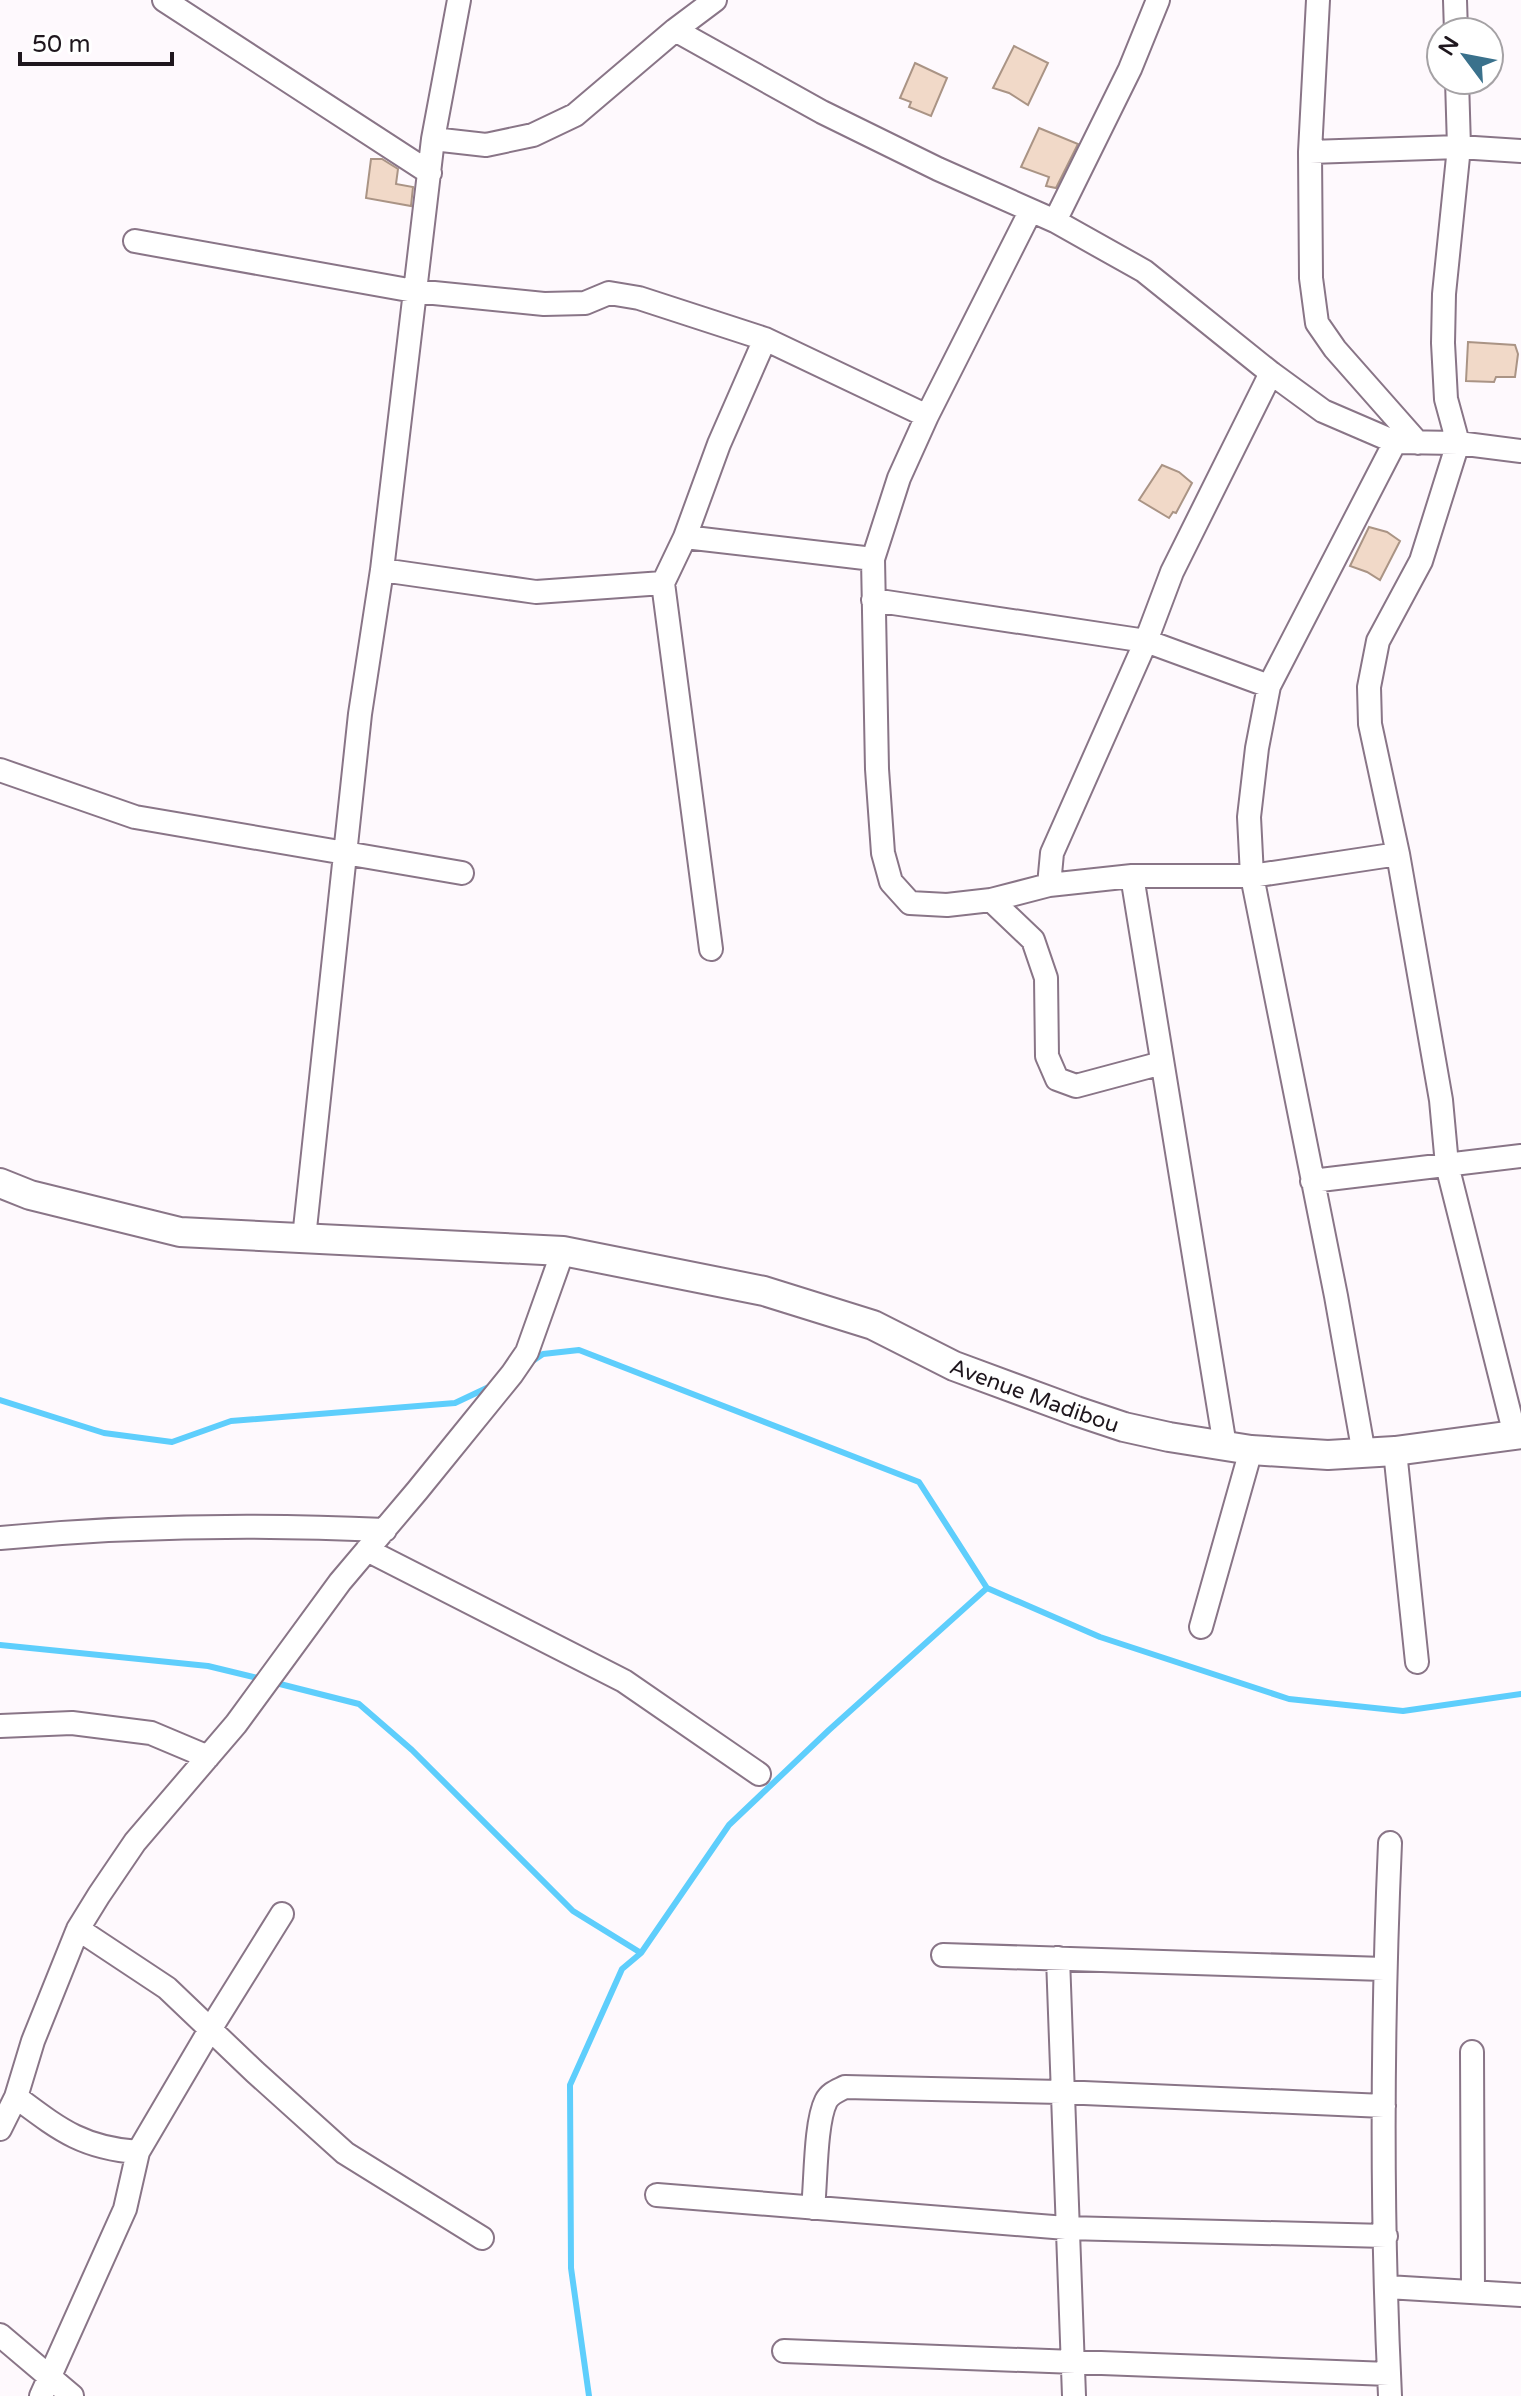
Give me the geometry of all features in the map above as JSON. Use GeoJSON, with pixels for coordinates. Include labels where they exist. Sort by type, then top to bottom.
{"type":"FeatureCollection","features":[{"type":"Feature","properties":{"kind":"street"},"geometry":{"type":"LineString","coordinates":[[164,0],[430,173]]}},
{"type":"Feature","properties":{"kind":"street"},"geometry":{"type":"LineString","coordinates":[[304,1238],[360,714],[382,570],[433,139],[459,0]]}},
{"type":"Feature","properties":{"kind":"street"},"geometry":{"type":"LineString","coordinates":[[433,139],[486,145],[533,135],[575,115],[715,0]]}},
{"type":"Feature","properties":{"kind":"street"},"geometry":{"type":"LineString","coordinates":[[1055,221],[1130,69],[1158,0]]}},
{"type":"Feature","properties":{"kind":"street"},"geometry":{"type":"LineString","coordinates":[[1318,0],[1310,152],[1311,278],[1317,323],[1335,349],[1418,443]]}},
{"type":"Feature","properties":{"kind":"street"},"geometry":{"type":"LineString","coordinates":[[675,30],[822,112],[1030,212],[1055,221],[1144,271],[1323,411],[1395,442],[1458,443],[1521,451]]}},
{"type":"Feature","properties":{"kind":"street"},"geometry":{"type":"LineString","coordinates":[[1457,96],[1459,147],[1444,294],[1443,343],[1446,399],[1458,443],[1421,561],[1378,641],[1369,687],[1370,724],[1398,854],[1441,1100],[1447,1165],[1518,1434]]}},
{"type":"Feature","properties":{"kind":"street"},"geometry":{"type":"LineString","coordinates":[[1310,152],[1459,147],[1521,151]]}},
{"type":"Feature","properties":{"kind":"street"},"geometry":{"type":"LineString","coordinates":[[1030,212],[927,416],[899,478],[873,559],[877,769],[883,853],[891,882],[910,903],[947,905],[991,900],[1049,885],[1132,876],[1252,876],[1398,854]]}},
{"type":"Feature","properties":{"kind":"street"},"geometry":{"type":"LineString","coordinates":[[135,241],[414,291],[544,304],[585,303],[609,293],[639,298],[765,339],[927,416]]}},
{"type":"Feature","properties":{"kind":"street"},"geometry":{"type":"LineString","coordinates":[[711,949],[663,583],[685,537],[719,444],[765,339]]}},
{"type":"Feature","properties":{"kind":"street"},"geometry":{"type":"LineString","coordinates":[[1049,885],[1052,853],[1146,641],[1172,572],[1271,373]]}},
{"type":"Feature","properties":{"kind":"street"},"geometry":{"type":"LineString","coordinates":[[1364,1454],[1336,1296],[1252,876],[1249,817],[1257,748],[1269,686],[1395,442]]}},
{"type":"Feature","properties":{"kind":"street"},"geometry":{"type":"LineString","coordinates":[[685,537],[873,559]]}},
{"type":"Feature","properties":{"kind":"street"},"geometry":{"type":"LineString","coordinates":[[382,570],[536,592],[663,583]]}},
{"type":"Feature","properties":{"kind":"street"},"geometry":{"type":"LineString","coordinates":[[873,600],[1146,641],[1269,686]]}},
{"type":"Feature","properties":{"kind":"street"},"geometry":{"type":"LineString","coordinates":[[0,770],[135,817],[462,873]]}},
{"type":"Feature","properties":{"kind":"street"},"geometry":{"type":"LineString","coordinates":[[1132,876],[1162,1063],[1238,1448],[1201,1627]]}},
{"type":"Feature","properties":{"kind":"street"},"geometry":{"type":"LineString","coordinates":[[991,900],[1033,940],[1046,978],[1047,1056],[1057,1079],[1076,1086],[1162,1063]]}},
{"type":"Feature","properties":{"kind":"street"},"geometry":{"type":"LineString","coordinates":[[1312,1181],[1521,1156]]}},
{"type":"Feature","properties":{"kind":"street","name":"Avenue Madibou"},"geometry":{"type":"LineString","coordinates":[[0,1183],[30,1195],[180,1232],[563,1251],[764,1291],[873,1325],[954,1366],[1112,1423],[1169,1437],[1302,1455],[1395,1451],[1518,1434]]}},
{"type":"Feature","properties":{"kind":"street"},"geometry":{"type":"LineString","coordinates":[[0,2129],[16,2097],[33,2041],[78,1929],[135,1842],[236,1724],[340,1582],[495,1396],[527,1352],[563,1251]]}},
{"type":"Feature","properties":{"kind":"street"},"geometry":{"type":"LineString","coordinates":[[1395,1451],[1417,1662]]}},
{"type":"Feature","properties":{"kind":"street"},"geometry":{"type":"LineString","coordinates":[[0,1538],[80,1531],[287,1526],[385,1530]]}},
{"type":"Feature","properties":{"kind":"street"},"geometry":{"type":"LineString","coordinates":[[367,1550],[624,1681],[759,1774]]}},
{"type":"Feature","properties":{"kind":"street"},"geometry":{"type":"LineString","coordinates":[[0,1726],[72,1723],[151,1733],[208,1757]]}},
{"type":"Feature","properties":{"kind":"street"},"geometry":{"type":"LineString","coordinates":[[784,2351],[1073,2363],[1390,2385],[1384,1969],[1390,1843]]}},
{"type":"Feature","properties":{"kind":"street"},"geometry":{"type":"LineString","coordinates":[[41,2396],[125,2209],[138,2152],[282,1914]]}},
{"type":"Feature","properties":{"kind":"street"},"geometry":{"type":"LineString","coordinates":[[78,1929],[167,1988],[345,2153],[482,2238]]}},
{"type":"Feature","properties":{"kind":"street"},"geometry":{"type":"LineString","coordinates":[[943,1955],[1384,1969]]}},
{"type":"Feature","properties":{"kind":"street"},"geometry":{"type":"LineString","coordinates":[[1058,1958],[1074,2396]]}},
{"type":"Feature","properties":{"kind":"street"},"geometry":{"type":"LineString","coordinates":[[1472,2052],[1473,2291]]}},
{"type":"Feature","properties":{"kind":"street"},"geometry":{"type":"LineString","coordinates":[[813,2208],[821,2117],[832,2092],[845,2087],[1061,2092],[1384,2106]]}},
{"type":"Feature","properties":{"kind":"street"},"geometry":{"type":"LineString","coordinates":[[16,2097],[87,2144],[116,2151],[138,2152]]}},
{"type":"Feature","properties":{"kind":"street"},"geometry":{"type":"LineString","coordinates":[[657,2195],[1066,2228],[1386,2236]]}},
{"type":"Feature","properties":{"kind":"street"},"geometry":{"type":"LineString","coordinates":[[1387,2287],[1521,2295]]}},
{"type":"Feature","properties":{"kind":"street"},"geometry":{"type":"LineString","coordinates":[[0,2335],[72,2396]]}},
{"type":"Feature","properties":{"kind":"building"},"geometry":{"type":"Polygon","coordinates":[[[1014,46],[1048,63],[1028,105],[1009,93],[993,88],[1014,46]]]}},
{"type":"Feature","properties":{"kind":"building"},"geometry":{"type":"Polygon","coordinates":[[[915,63],[947,78],[931,116],[909,107],[911,102],[900,98],[915,63]]]}},
{"type":"Feature","properties":{"kind":"building"},"geometry":{"type":"Polygon","coordinates":[[[1039,128],[1078,144],[1056,188],[1046,186],[1049,177],[1021,167],[1039,128]]]}},
{"type":"Feature","properties":{"kind":"building"},"geometry":{"type":"Polygon","coordinates":[[[371,159],[382,159],[398,169],[396,184],[413,187],[411,206],[366,198],[371,159]]]}},
{"type":"Feature","properties":{"kind":"building"},"geometry":{"type":"Polygon","coordinates":[[[1468,342],[1515,345],[1518,354],[1515,377],[1496,377],[1494,382],[1466,381],[1468,342]]]}},
{"type":"Feature","properties":{"kind":"building"},"geometry":{"type":"Polygon","coordinates":[[[1162,465],[1179,472],[1192,483],[1176,513],[1173,512],[1169,518],[1139,500],[1162,465]]]}},
{"type":"Feature","properties":{"kind":"building"},"geometry":{"type":"Polygon","coordinates":[[[1369,527],[1387,532],[1400,541],[1380,580],[1350,566],[1369,527]]]}},
{"type":"Feature","properties":{"kind":"waterway"},"geometry":{"type":"LineString","coordinates":[[531,1362],[543,1354],[579,1350],[919,1482],[987,1588],[1100,1637],[1289,1699],[1403,1711],[1521,1694]]}},
{"type":"Feature","properties":{"kind":"waterway"},"geometry":{"type":"LineString","coordinates":[[0,1400],[104,1433],[172,1442],[231,1421],[455,1403],[491,1386]]}},
{"type":"Feature","properties":{"kind":"waterway"},"geometry":{"type":"LineString","coordinates":[[272,1682],[359,1704],[412,1750],[573,1911],[641,1953],[729,1825],[987,1588]]}},
{"type":"Feature","properties":{"kind":"waterway"},"geometry":{"type":"LineString","coordinates":[[0,1645],[208,1666],[262,1679]]}},
{"type":"Feature","properties":{"kind":"waterway"},"geometry":{"type":"LineString","coordinates":[[589,2396],[571,2268],[570,2085],[622,1969],[641,1953]]}}]}
